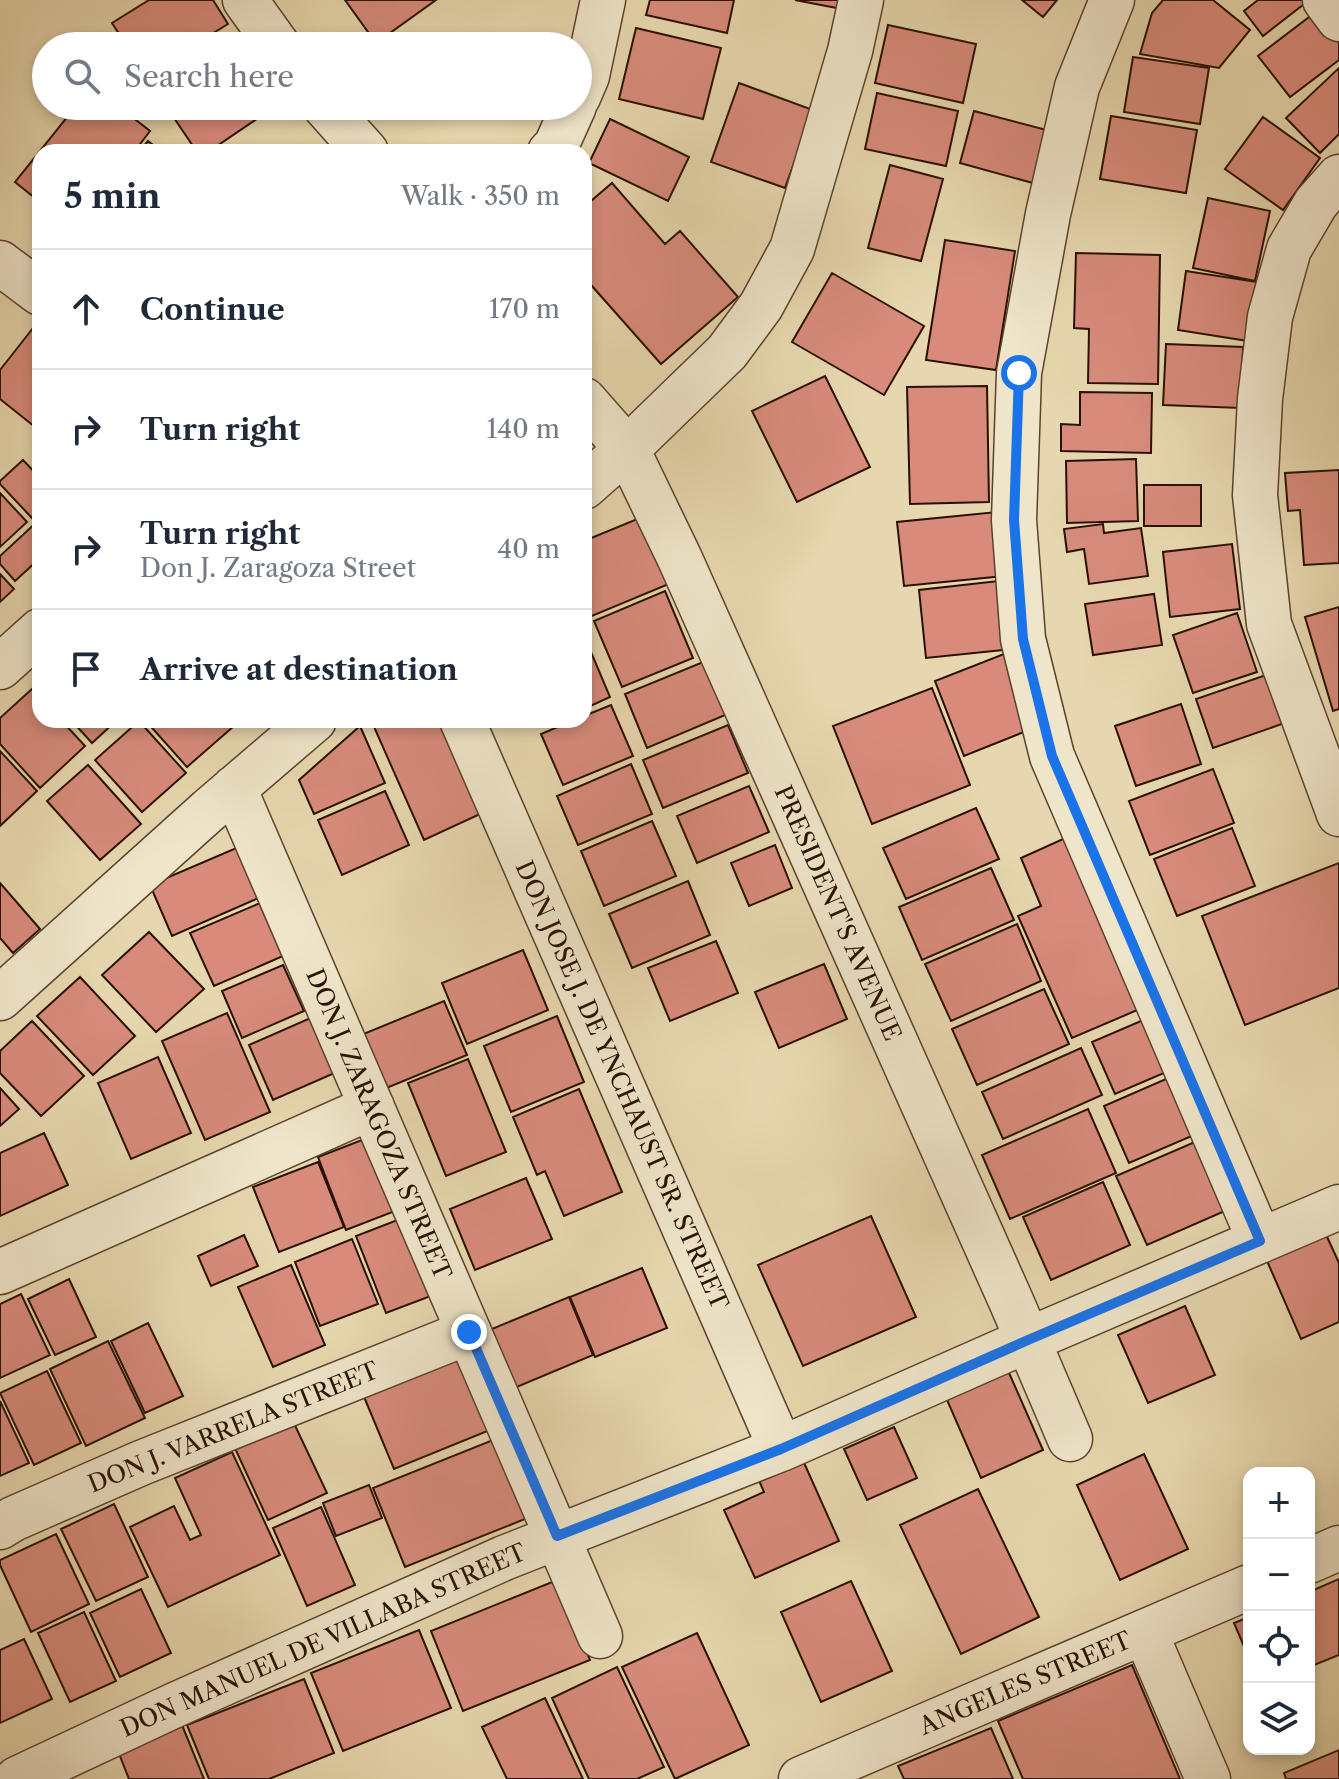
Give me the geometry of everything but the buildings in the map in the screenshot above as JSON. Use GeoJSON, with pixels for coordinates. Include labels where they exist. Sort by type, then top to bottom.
{"type":"FeatureCollection","features":[{"type":"Feature","properties":{"kind":"street"},"geometry":{"type":"LineString","coordinates":[[245,0],[268,32]]}},
{"type":"Feature","properties":{"kind":"street"},"geometry":{"type":"LineString","coordinates":[[592,52],[603,0]]}},
{"type":"Feature","properties":{"kind":"street"},"geometry":{"type":"LineString","coordinates":[[592,480],[727,352],[761,306],[792,249],[850,51],[861,0]]}},
{"type":"Feature","properties":{"kind":"street"},"geometry":{"type":"LineString","coordinates":[[1112,0],[1077,87],[1048,214],[1019,373],[1014,520],[1023,639],[1052,756],[1260,1241]]}},
{"type":"Feature","properties":{"kind":"street"},"geometry":{"type":"LineString","coordinates":[[1325,0],[1339,19]]}},
{"type":"Feature","properties":{"kind":"street"},"geometry":{"type":"LineString","coordinates":[[337,120],[359,144]]}},
{"type":"Feature","properties":{"kind":"street"},"geometry":{"type":"LineString","coordinates":[[557,144],[568,120]]}},
{"type":"Feature","properties":{"kind":"street"},"geometry":{"type":"LineString","coordinates":[[1339,177],[1316,203],[1289,249],[1270,317],[1260,399],[1255,495],[1269,624],[1339,814]]}},
{"type":"Feature","properties":{"kind":"street"},"geometry":{"type":"LineString","coordinates":[[0,263],[32,287]]}},
{"type":"Feature","properties":{"kind":"street","name":"PRESIDENT'S AVENUE"},"geometry":{"type":"LineString","coordinates":[[592,409],[627,449],[680,559],[1070,1439]]}},
{"type":"Feature","properties":{"kind":"street"},"geometry":{"type":"LineString","coordinates":[[0,667],[32,638]]}},
{"type":"Feature","properties":{"kind":"street"},"geometry":{"type":"LineString","coordinates":[[0,998],[305,728]]}},
{"type":"Feature","properties":{"kind":"street","name":"DON JOSE J. DE YNCHAUST SR. STREET"},"geometry":{"type":"LineString","coordinates":[[466,728],[781,1449]]}},
{"type":"Feature","properties":{"kind":"street","name":"DON J. ZARAGOZA STREET"},"geometry":{"type":"LineString","coordinates":[[234,788],[600,1636]]}},
{"type":"Feature","properties":{"kind":"street"},"geometry":{"type":"LineString","coordinates":[[0,1272],[372,1107]]}},
{"type":"Feature","properties":{"kind":"street","name":"DON MANUEL DE VILLABA STREET"},"geometry":{"type":"LineString","coordinates":[[17,1779],[504,1558],[781,1449],[1339,1207]]}},
{"type":"Feature","properties":{"kind":"street","name":"DON J. VARRELA STREET"},"geometry":{"type":"LineString","coordinates":[[0,1527],[141,1463],[469,1332]]}},
{"type":"Feature","properties":{"kind":"street"},"geometry":{"type":"LineString","coordinates":[[1315,1558],[1339,1548]]}},
{"type":"Feature","properties":{"kind":"street","name":"ANGELES STREET"},"geometry":{"type":"LineString","coordinates":[[801,1779],[1243,1590]]}},
{"type":"Feature","properties":{"kind":"street"},"geometry":{"type":"LineString","coordinates":[[1145,1632],[1208,1779]]}},
{"type":"Feature","properties":{"kind":"route"},"geometry":{"type":"LineString","coordinates":[[469,1332],[557,1536],[781,1449],[1260,1241],[1052,756],[1023,639],[1014,520],[1019,373]]}}]}
